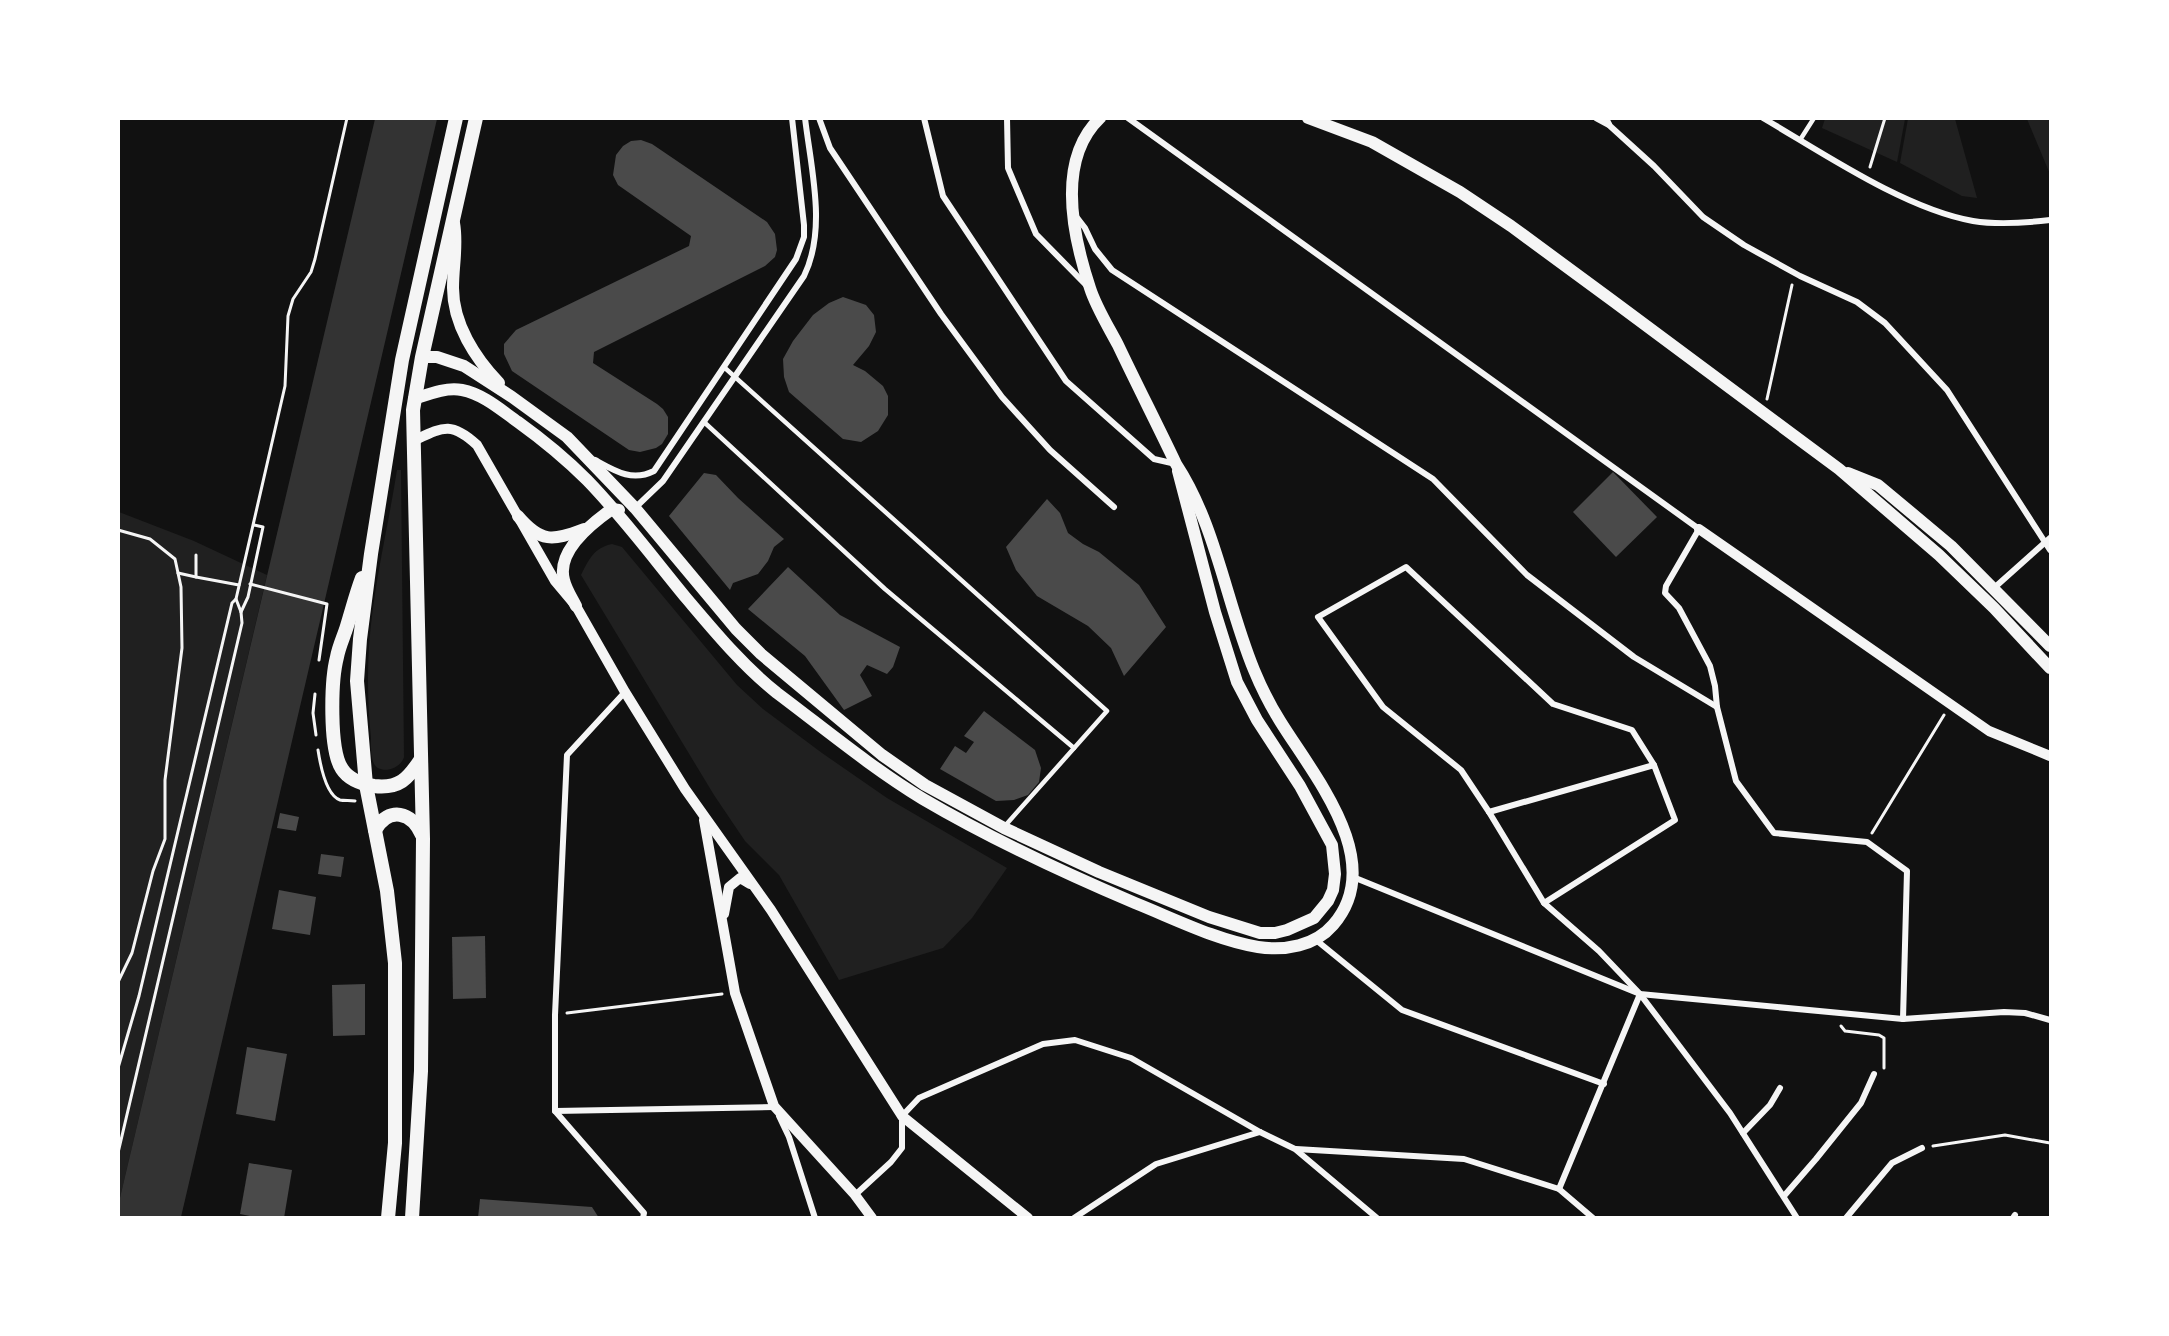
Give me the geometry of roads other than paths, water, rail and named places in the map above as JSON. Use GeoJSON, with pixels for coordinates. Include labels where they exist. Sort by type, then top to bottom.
{"type":"FeatureCollection","features":[{"type":"Feature","properties":{"kind":"main road"},"geometry":{"type":"LineString","coordinates":[[388,1218],[395,1143],[395,963],[387,891],[366,785],[357,681],[371,554],[402,360],[456,118]]}},
{"type":"Feature","properties":{"kind":"main road"},"geometry":{"type":"LineString","coordinates":[[412,1218],[421,1071],[423,839],[413,441],[414,399],[476,118]]}},
{"type":"Feature","properties":{"kind":"main road"},"geometry":{"type":"LineString","coordinates":[[414,399],[454,389],[466,391],[497,406],[551,446],[588,481],[612,508],[750,670],[856,754],[902,784],[996,840],[1065,873],[1184,923],[1246,944],[1276,948],[1316,940],[1343,914],[1350,895],[1353,877],[1350,844],[1343,827],[1266,696],[1238,627],[1193,489],[1176,464],[1090,290],[1072,211],[1073,175],[1080,146],[1092,125],[1100,118]]}},
{"type":"Feature","properties":{"kind":"main road"},"geometry":{"type":"LineString","coordinates":[[1308,118],[1372,142],[1460,192],[1520,233],[1839,469],[1939,555],[1995,608],[2050,668]]}},
{"type":"Feature","properties":{"kind":"main road"},"geometry":{"type":"LineString","coordinates":[[454,223],[457,252],[453,287],[456,315],[478,357],[512,397]]}},
{"type":"Feature","properties":{"kind":"main road"},"geometry":{"type":"LineString","coordinates":[[402,360],[437,357],[453,361],[512,397],[567,437],[635,508],[736,629],[779,670],[882,755],[925,785],[1004,828],[1099,872],[1227,924],[1260,933],[1275,933],[1302,925],[1322,911],[1333,890],[1335,874],[1332,844],[1324,826],[1257,720],[1237,682],[1215,612],[1176,464]]}},
{"type":"Feature","properties":{"kind":"main road"},"geometry":{"type":"LineString","coordinates":[[1839,469],[1878,485],[1951,546],[2050,646]]}},
{"type":"Feature","properties":{"kind":"main road"},"geometry":{"type":"LineString","coordinates":[[576,606],[564,581],[563,572],[572,547],[585,529],[612,508],[635,508]]}},
{"type":"Feature","properties":{"kind":"main road"},"geometry":{"type":"LineString","coordinates":[[518,516],[537,535],[550,539],[585,529]]}},
{"type":"Feature","properties":{"kind":"main road"},"geometry":{"type":"LineString","coordinates":[[371,554],[336,657],[333,683],[335,752],[342,769],[349,776],[366,785],[390,787],[407,778],[421,759]]}},
{"type":"Feature","properties":{"kind":"main road"},"geometry":{"type":"LineString","coordinates":[[1994,588],[1992,597],[1995,608]]}},
{"type":"Feature","properties":{"kind":"main road"},"geometry":{"type":"LineString","coordinates":[[375,830],[386,818],[395,815],[409,816],[417,824],[423,839]]}},
{"type":"Feature","properties":{"kind":"main road"},"geometry":{"type":"LineString","coordinates":[[1335,874],[1353,877]]}},
{"type":"Feature","properties":{"kind":"main road"},"geometry":{"type":"LineString","coordinates":[[1302,925],[1316,940]]}},
{"type":"Feature","properties":{"kind":"street"},"geometry":{"type":"LineString","coordinates":[[583,454],[622,475],[646,476],[654,471],[788,272],[796,259],[804,237],[792,118]]}},
{"type":"Feature","properties":{"kind":"street"},"geometry":{"type":"LineString","coordinates":[[635,508],[663,481],[811,263],[817,235],[805,118]]}},
{"type":"Feature","properties":{"kind":"street"},"geometry":{"type":"LineString","coordinates":[[819,118],[830,148],[941,314],[1002,397],[1050,450],[1114,507]]}},
{"type":"Feature","properties":{"kind":"street"},"geometry":{"type":"LineString","coordinates":[[924,118],[943,196],[1065,381],[1154,459],[1176,464]]}},
{"type":"Feature","properties":{"kind":"street"},"geometry":{"type":"LineString","coordinates":[[1007,118],[1008,168],[1036,234],[1090,290]]}},
{"type":"Feature","properties":{"kind":"street"},"geometry":{"type":"LineString","coordinates":[[1128,118],[1699,529],[1989,731],[2050,756]]}},
{"type":"Feature","properties":{"kind":"street"},"geometry":{"type":"LineString","coordinates":[[1596,118],[1610,126],[1654,166],[1703,217],[1744,245],[1857,302],[1885,323],[1947,390],[2048,540],[2050,550]]}},
{"type":"Feature","properties":{"kind":"street"},"geometry":{"type":"LineString","coordinates":[[1606,118],[1610,126]]}},
{"type":"Feature","properties":{"kind":"street"},"geometry":{"type":"LineString","coordinates":[[1763,118],[1897,194],[1944,213],[1973,221],[2002,223],[2050,220]]}},
{"type":"Feature","properties":{"kind":"street"},"geometry":{"type":"LineString","coordinates":[[1072,211],[1085,228],[1095,249],[1112,270],[1433,479],[1527,575],[1634,657],[1717,707]]}},
{"type":"Feature","properties":{"kind":"street"},"geometry":{"type":"LineString","coordinates":[[413,441],[445,428],[463,433],[477,445],[555,581],[576,606],[625,692],[703,817],[771,910],[902,1116],[1028,1218]]}},
{"type":"Feature","properties":{"kind":"street"},"geometry":{"type":"LineString","coordinates":[[1699,529],[1666,586],[1665,593],[1678,608],[1710,666],[1717,707],[1736,781],[1774,833],[1867,842],[1907,871],[1904,1019]]}},
{"type":"Feature","properties":{"kind":"street"},"geometry":{"type":"LineString","coordinates":[[1994,588],[2048,540]]}},
{"type":"Feature","properties":{"kind":"street"},"geometry":{"type":"LineString","coordinates":[[1544,903],[1675,820],[1654,765],[1632,730],[1553,705],[1406,567],[1318,617],[1383,706],[1461,770],[1544,903],[1599,951],[1640,994],[1730,1113],[1797,1218]]}},
{"type":"Feature","properties":{"kind":"street"},"geometry":{"type":"LineString","coordinates":[[625,692],[567,755],[555,1015],[555,1111],[644,1213],[644,1218]]}},
{"type":"Feature","properties":{"kind":"street"},"geometry":{"type":"LineString","coordinates":[[1489,812],[1654,765]]}},
{"type":"Feature","properties":{"kind":"street"},"geometry":{"type":"LineString","coordinates":[[703,817],[735,993],[774,1106],[789,1137],[815,1218]]}},
{"type":"Feature","properties":{"kind":"street"},"geometry":{"type":"LineString","coordinates":[[1353,877],[1640,994],[1904,1019],[2004,1012],[2025,1013],[2050,1020]]}},
{"type":"Feature","properties":{"kind":"street"},"geometry":{"type":"LineString","coordinates":[[723,924],[729,887],[741,878],[755,888]]}},
{"type":"Feature","properties":{"kind":"street"},"geometry":{"type":"LineString","coordinates":[[1316,940],[1402,1010],[1604,1084]]}},
{"type":"Feature","properties":{"kind":"street"},"geometry":{"type":"LineString","coordinates":[[1559,1189],[1640,994]]}},
{"type":"Feature","properties":{"kind":"street"},"geometry":{"type":"LineString","coordinates":[[855,1195],[891,1162],[902,1148],[902,1116],[919,1098],[1043,1044],[1075,1040],[1131,1058],[1295,1149],[1377,1218]]}},
{"type":"Feature","properties":{"kind":"street"},"geometry":{"type":"LineString","coordinates":[[1784,1196],[1861,1103],[1874,1074]]}},
{"type":"Feature","properties":{"kind":"street"},"geometry":{"type":"LineString","coordinates":[[1743,1133],[1770,1105],[1780,1088]]}},
{"type":"Feature","properties":{"kind":"street"},"geometry":{"type":"LineString","coordinates":[[555,1111],[774,1106],[855,1195],[872,1218]]}},
{"type":"Feature","properties":{"kind":"street"},"geometry":{"type":"LineString","coordinates":[[1074,1218],[1156,1164],[1260,1131]]}},
{"type":"Feature","properties":{"kind":"street"},"geometry":{"type":"LineString","coordinates":[[1846,1218],[1892,1163],[1922,1148]]}},
{"type":"Feature","properties":{"kind":"street"},"geometry":{"type":"LineString","coordinates":[[1295,1149],[1464,1159],[1559,1189],[1593,1218]]}},
{"type":"Feature","properties":{"kind":"lane"},"geometry":{"type":"LineString","coordinates":[[1800,140],[1814,118]]}},
{"type":"Feature","properties":{"kind":"lane"},"geometry":{"type":"LineString","coordinates":[[725,368],[1107,711],[996,840]]}},
{"type":"Feature","properties":{"kind":"lane"},"geometry":{"type":"LineString","coordinates":[[704,422],[885,589],[1074,748]]}}]}
